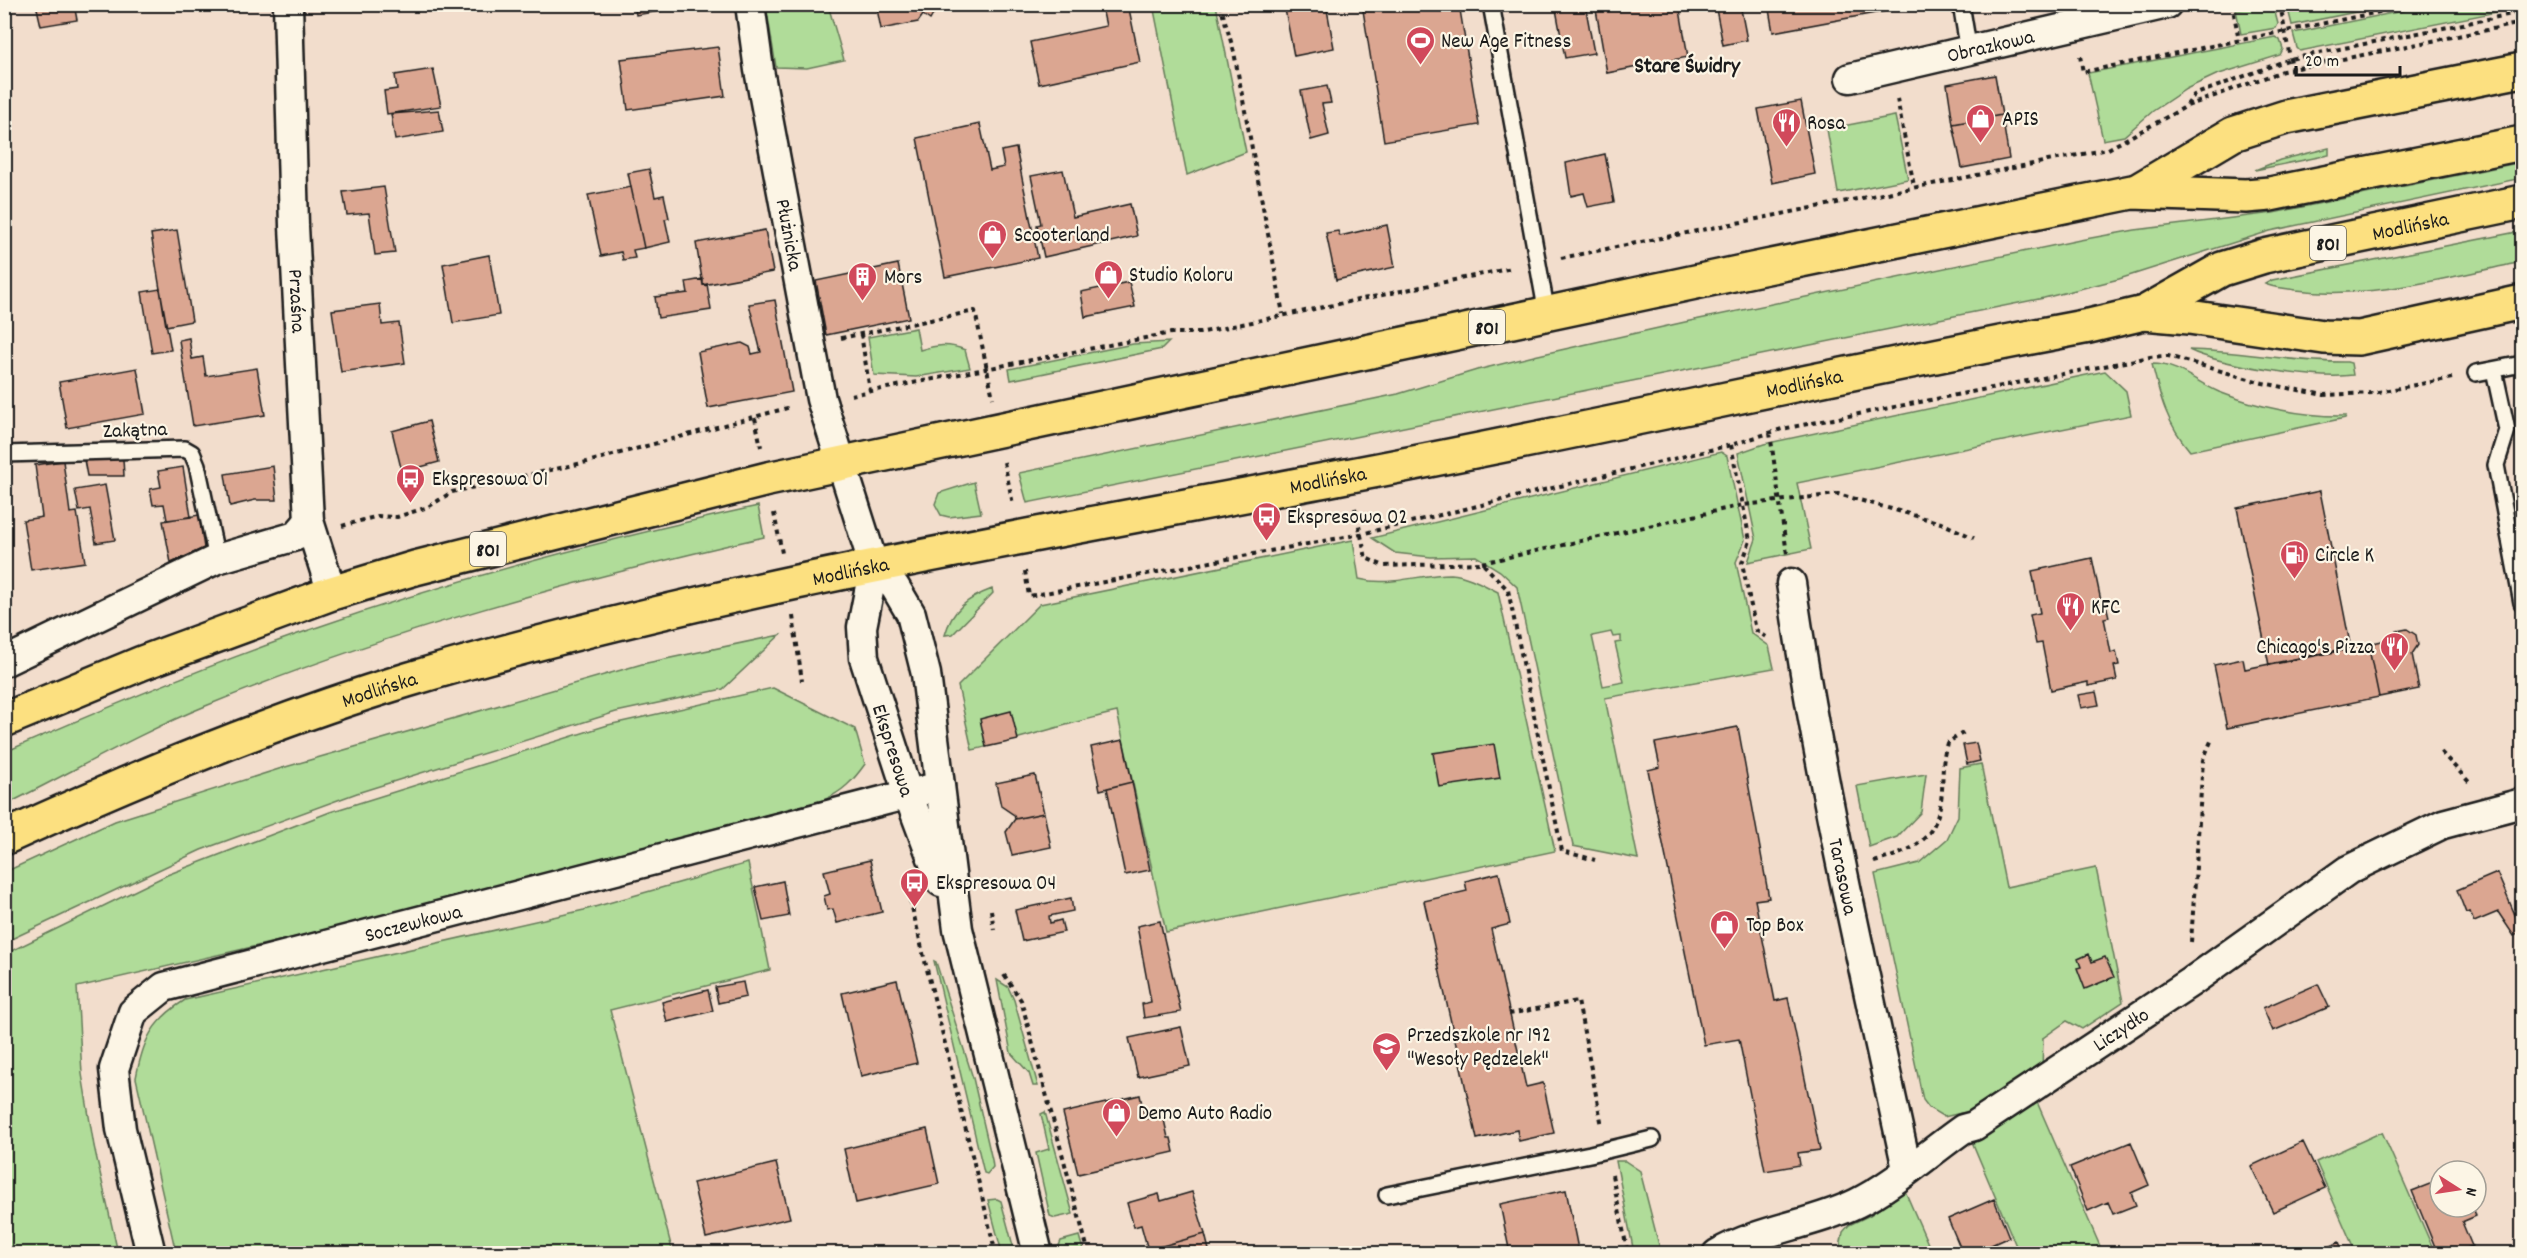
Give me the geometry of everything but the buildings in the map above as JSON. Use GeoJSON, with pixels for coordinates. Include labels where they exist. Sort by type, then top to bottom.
{"type":"FeatureCollection","features":[{"type":"Feature","properties":{"kind":"main road"},"geometry":{"type":"LineString","coordinates":[[2132,192],[2158,180],[2234,134],[2286,117],[2523,70]]}},
{"type":"Feature","properties":{"kind":"main road","name":"801"},"geometry":{"type":"LineString","coordinates":[[4,720],[142,663],[332,593],[416,568],[842,462],[2132,192],[2246,196],[2270,194],[2523,143]]}},
{"type":"Feature","properties":{"kind":"main road","name":"Modlińska"},"geometry":{"type":"LineString","coordinates":[[4,838],[126,782],[274,726],[401,682],[557,637],[788,583],[1348,476],[2144,313],[2222,269],[2264,256],[2523,202]]}},
{"type":"Feature","properties":{"kind":"main road"},"geometry":{"type":"LineString","coordinates":[[2144,313],[2176,315],[2324,337],[2359,338],[2523,302]]}},
{"type":"Feature","properties":{"kind":"street","name":"Przaśna"},"geometry":{"type":"LineString","coordinates":[[288,4],[294,226],[310,529],[332,593]]}},
{"type":"Feature","properties":{"kind":"street","name":"Płużnicka"},"geometry":{"type":"LineString","coordinates":[[750,4],[759,70],[821,399],[842,462]]}},
{"type":"Feature","properties":{"kind":"street","name":"Obrazkowa"},"geometry":{"type":"LineString","coordinates":[[1850,78],[2167,4]]}},
{"type":"Feature","properties":{"kind":"street","name":"Ekspresowa"},"geometry":{"type":"LineString","coordinates":[[842,462],[874,566],[895,587],[911,614],[926,674],[958,929]]}},
{"type":"Feature","properties":{"kind":"street"},"geometry":{"type":"LineString","coordinates":[[4,662],[218,559],[296,536],[310,529]]}},
{"type":"Feature","properties":{"kind":"street","name":"Ekspresowa"},"geometry":{"type":"LineString","coordinates":[[874,566],[861,627],[864,658],[908,794],[958,929],[1038,1254]]}},
{"type":"Feature","properties":{"kind":"street","name":"Tarasowa"},"geometry":{"type":"LineString","coordinates":[[1791,583],[1806,689],[1907,1169]]}},
{"type":"Feature","properties":{"kind":"street","name":"Soczewkowa"},"geometry":{"type":"LineString","coordinates":[[151,1254],[121,1129],[114,1069],[133,1012],[164,987],[940,786]]}},
{"type":"Feature","properties":{"kind":"street","name":"Liczydło"},"geometry":{"type":"LineString","coordinates":[[1717,1254],[1753,1238],[1807,1223],[1857,1203],[1963,1129],[1974,1126],[2191,982],[2348,870],[2444,824],[2509,806]]}},
{"type":"Feature","properties":{"kind":"lane"},"geometry":{"type":"LineString","coordinates":[[1491,4],[1547,314]]}},
{"type":"Feature","properties":{"kind":"lane"},"geometry":{"type":"LineString","coordinates":[[1961,4],[1969,51]]}},
{"type":"Feature","properties":{"kind":"lane"},"geometry":{"type":"LineString","coordinates":[[2476,373],[2523,364]]}},
{"type":"Feature","properties":{"kind":"lane"},"geometry":{"type":"LineString","coordinates":[[2494,370],[2507,430],[2496,465],[2523,603]]}},
{"type":"Feature","properties":{"kind":"lane","name":"Zakątna"},"geometry":{"type":"LineString","coordinates":[[4,454],[185,449],[192,453],[197,465],[218,559]]}},
{"type":"Feature","properties":{"kind":"lane"},"geometry":{"type":"LineString","coordinates":[[1387,1195],[1652,1138]]}},
{"type":"Feature","properties":{"kind":"path"},"geometry":{"type":"LineString","coordinates":[[1220,4],[1234,52],[1283,314]]}},
{"type":"Feature","properties":{"kind":"path"},"geometry":{"type":"LineString","coordinates":[[2232,4],[2239,40]]}},
{"type":"Feature","properties":{"kind":"path"},"geometry":{"type":"LineString","coordinates":[[2280,4],[2292,69]]}},
{"type":"Feature","properties":{"kind":"path"},"geometry":{"type":"LineString","coordinates":[[2073,27],[2084,72],[2419,4]]}},
{"type":"Feature","properties":{"kind":"path"},"geometry":{"type":"LineString","coordinates":[[2187,106],[2193,95],[2290,59],[2523,12]]}},
{"type":"Feature","properties":{"kind":"path"},"geometry":{"type":"LineString","coordinates":[[310,529],[378,516],[397,517],[428,507],[452,492],[587,462],[821,399],[1172,333],[1199,333],[1914,186],[2108,149],[2187,106],[2240,85],[2292,69],[2523,23]]}},
{"type":"Feature","properties":{"kind":"path"},"geometry":{"type":"LineString","coordinates":[[1892,69],[1914,186]]}},
{"type":"Feature","properties":{"kind":"path"},"geometry":{"type":"LineString","coordinates":[[834,339],[975,311],[988,368],[1029,596],[1361,534],[1731,445],[1770,433],[2150,357],[2168,356],[2263,383],[2324,395],[2373,393],[2476,373]]}},
{"type":"Feature","properties":{"kind":"path"},"geometry":{"type":"LineString","coordinates":[[861,334],[870,391]]}},
{"type":"Feature","properties":{"kind":"path"},"geometry":{"type":"LineString","coordinates":[[1770,433],[1791,583]]}},
{"type":"Feature","properties":{"kind":"path"},"geometry":{"type":"LineString","coordinates":[[1731,445],[1750,541]]}},
{"type":"Feature","properties":{"kind":"path"},"geometry":{"type":"LineString","coordinates":[[1348,476],[1366,558],[1384,566],[1482,563],[1743,505],[1838,494],[1941,523],[1974,538]]}},
{"type":"Feature","properties":{"kind":"path"},"geometry":{"type":"LineString","coordinates":[[1482,563],[1508,590],[1562,851],[1595,860]]}},
{"type":"Feature","properties":{"kind":"path"},"geometry":{"type":"LineString","coordinates":[[1874,861],[1901,854],[1923,842],[1933,828],[1939,811],[1942,761],[1947,743],[1966,731]]}},
{"type":"Feature","properties":{"kind":"path"},"geometry":{"type":"LineString","coordinates":[[2191,982],[2203,760],[2212,739]]}},
{"type":"Feature","properties":{"kind":"path"},"geometry":{"type":"LineString","coordinates":[[2440,752],[2509,806]]}},
{"type":"Feature","properties":{"kind":"path"},"geometry":{"type":"LineString","coordinates":[[907,889],[996,1254]]}},
{"type":"Feature","properties":{"kind":"path"},"geometry":{"type":"LineString","coordinates":[[989,900],[995,935]]}},
{"type":"Feature","properties":{"kind":"path"},"geometry":{"type":"LineString","coordinates":[[1001,970],[1021,1000],[1089,1254]]}},
{"type":"Feature","properties":{"kind":"path"},"geometry":{"type":"LineString","coordinates":[[1509,1014],[1578,1001],[1628,1254]]}},
{"type":"Feature","properties":{"kind":"green space"},"geometry":{"type":"Polygon","coordinates":[[[2287,4],[2390,5],[2292,25],[2287,4]]]}},
{"type":"Feature","properties":{"kind":"green space"},"geometry":{"type":"Polygon","coordinates":[[[2437,4],[2522,4],[2522,7],[2300,51],[2293,33],[2437,4]]]}},
{"type":"Feature","properties":{"kind":"green space"},"geometry":{"type":"Polygon","coordinates":[[[766,5],[828,5],[844,60],[807,68],[776,67],[766,5]]]}},
{"type":"Feature","properties":{"kind":"green space"},"geometry":{"type":"Polygon","coordinates":[[[1153,5],[1216,5],[1246,152],[1187,175],[1153,5]]]}},
{"type":"Feature","properties":{"kind":"green space"},"geometry":{"type":"Polygon","coordinates":[[[2273,5],[2278,24],[2276,28],[2241,34],[2236,10],[2273,5]]]}},
{"type":"Feature","properties":{"kind":"green space"},"geometry":{"type":"Polygon","coordinates":[[[2275,37],[2280,40],[2283,49],[2280,55],[2216,75],[2186,89],[2153,111],[2124,136],[2103,140],[2088,73],[2275,37]]]}},
{"type":"Feature","properties":{"kind":"green space"},"geometry":{"type":"Polygon","coordinates":[[[1895,116],[1908,179],[1838,193],[1827,129],[1895,116]]]}},
{"type":"Feature","properties":{"kind":"green space"},"geometry":{"type":"Polygon","coordinates":[[[2329,148],[2329,155],[2255,170],[2280,160],[2329,148]]]}},
{"type":"Feature","properties":{"kind":"green space"},"geometry":{"type":"Polygon","coordinates":[[[2522,162],[2522,178],[2270,231],[2119,279],[2044,298],[1027,503],[1019,473],[1398,394],[1477,370],[1685,322],[2080,240],[2135,230],[2273,213],[2522,162]]]}},
{"type":"Feature","properties":{"kind":"green space"},"geometry":{"type":"Polygon","coordinates":[[[2522,231],[2522,262],[2438,280],[2353,292],[2296,290],[2265,284],[2272,280],[2522,231]]]}},
{"type":"Feature","properties":{"kind":"green space"},"geometry":{"type":"Polygon","coordinates":[[[916,328],[920,350],[953,346],[965,350],[970,368],[916,377],[874,375],[868,337],[916,328]]]}},
{"type":"Feature","properties":{"kind":"green space"},"geometry":{"type":"Polygon","coordinates":[[[1169,342],[1162,349],[1011,380],[1009,369],[1133,344],[1169,342]]]}},
{"type":"Feature","properties":{"kind":"green space"},"geometry":{"type":"Polygon","coordinates":[[[2189,350],[2308,361],[2347,362],[2351,363],[2353,375],[2317,375],[2270,370],[2222,361],[2189,350]]]}},
{"type":"Feature","properties":{"kind":"green space"},"geometry":{"type":"Polygon","coordinates":[[[2152,364],[2179,370],[2219,392],[2249,402],[2297,413],[2346,416],[2190,451],[2170,420],[2161,399],[2152,364]]]}},
{"type":"Feature","properties":{"kind":"green space"},"geometry":{"type":"Polygon","coordinates":[[[2105,371],[2126,391],[2131,415],[1797,483],[1811,549],[1748,562],[1756,539],[1738,453],[1764,444],[2105,371]]]}},
{"type":"Feature","properties":{"kind":"green space"},"geometry":{"type":"Polygon","coordinates":[[[1721,452],[1727,456],[1745,540],[1736,562],[1751,633],[1769,646],[1774,668],[1605,698],[1638,859],[1573,846],[1517,587],[1500,571],[1476,556],[1431,557],[1395,553],[1372,538],[1721,452]],[[1611,632],[1592,636],[1603,686],[1624,682],[1615,643],[1621,642],[1621,636],[1613,637],[1611,632]]]}},
{"type":"Feature","properties":{"kind":"green space"},"geometry":{"type":"Polygon","coordinates":[[[974,482],[981,513],[949,517],[941,515],[935,504],[939,493],[974,482]]]}},
{"type":"Feature","properties":{"kind":"green space"},"geometry":{"type":"Polygon","coordinates":[[[758,506],[764,537],[623,571],[483,609],[276,678],[182,716],[5,805],[5,752],[196,672],[367,610],[477,576],[645,532],[758,506]]]}},
{"type":"Feature","properties":{"kind":"green space"},"geometry":{"type":"Polygon","coordinates":[[[1353,540],[1359,579],[1382,582],[1451,574],[1469,578],[1498,592],[1555,851],[1166,932],[1117,712],[972,750],[958,686],[1040,604],[1353,540]]]}},
{"type":"Feature","properties":{"kind":"green space"},"geometry":{"type":"Polygon","coordinates":[[[992,589],[993,593],[953,634],[945,635],[952,618],[962,606],[992,589]]]}},
{"type":"Feature","properties":{"kind":"green space"},"geometry":{"type":"Polygon","coordinates":[[[780,635],[723,689],[616,712],[357,793],[201,850],[5,942],[5,872],[115,821],[282,768],[642,664],[780,635]]]}},
{"type":"Feature","properties":{"kind":"green space"},"geometry":{"type":"Polygon","coordinates":[[[773,688],[855,729],[865,764],[847,785],[824,800],[327,930],[77,987],[82,1074],[94,1146],[118,1253],[5,1254],[5,954],[167,875],[330,812],[608,725],[773,688]]]}},
{"type":"Feature","properties":{"kind":"green space"},"geometry":{"type":"Polygon","coordinates":[[[1981,764],[2006,887],[2096,868],[2123,1002],[2082,1029],[2067,1021],[2043,1038],[2042,1071],[1970,1114],[1961,1113],[1944,1117],[1929,1108],[1923,1100],[1875,874],[1919,863],[1947,839],[1958,816],[1960,768],[1981,764]]]}},
{"type":"Feature","properties":{"kind":"green space"},"geometry":{"type":"Polygon","coordinates":[[[1926,774],[1921,812],[1897,837],[1869,847],[1857,786],[1926,774]]]}},
{"type":"Feature","properties":{"kind":"green space"},"geometry":{"type":"Polygon","coordinates":[[[748,863],[770,970],[610,1010],[673,1253],[176,1253],[136,1078],[142,1053],[151,1033],[164,1016],[185,1000],[584,910],[748,863]]]}},
{"type":"Feature","properties":{"kind":"green space"},"geometry":{"type":"Polygon","coordinates":[[[934,961],[973,1078],[992,1160],[993,1167],[987,1174],[984,1173],[934,961]]]}},
{"type":"Feature","properties":{"kind":"green space"},"geometry":{"type":"Polygon","coordinates":[[[997,980],[1008,987],[1014,1000],[1038,1086],[1033,1086],[1029,1073],[1011,1053],[997,980]]]}},
{"type":"Feature","properties":{"kind":"green space"},"geometry":{"type":"Polygon","coordinates":[[[2037,1102],[2103,1253],[2019,1253],[1973,1144],[2037,1102]]]}},
{"type":"Feature","properties":{"kind":"green space"},"geometry":{"type":"Polygon","coordinates":[[[1045,1112],[1073,1214],[1055,1218],[1050,1216],[1036,1153],[1049,1149],[1041,1114],[1045,1112]]]}},
{"type":"Feature","properties":{"kind":"green space"},"geometry":{"type":"Polygon","coordinates":[[[2382,1132],[2435,1253],[2356,1253],[2316,1162],[2382,1132]]]}},
{"type":"Feature","properties":{"kind":"green space"},"geometry":{"type":"Polygon","coordinates":[[[1616,1161],[1625,1161],[1640,1171],[1661,1253],[1634,1253],[1616,1161]]]}},
{"type":"Feature","properties":{"kind":"green space"},"geometry":{"type":"Polygon","coordinates":[[[1905,1191],[1932,1253],[1853,1253],[1850,1246],[1839,1252],[1843,1232],[1849,1225],[1870,1215],[1905,1191]]]}},
{"type":"Feature","properties":{"kind":"green space"},"geometry":{"type":"Polygon","coordinates":[[[988,1200],[1001,1201],[1015,1253],[1002,1253],[988,1200]]]}},
{"type":"Feature","properties":{"kind":"green space"},"geometry":{"type":"Polygon","coordinates":[[[1079,1236],[1084,1253],[1059,1253],[1058,1248],[1061,1241],[1079,1236]]]}},
{"type":"Feature","properties":{"kind":"place","name":"New Age Fitness"},"geometry":{"type":"Point","coordinates":[1420,66]}},
{"type":"Feature","properties":{"kind":"place","name":"APIS"},"geometry":{"type":"Point","coordinates":[1981,144]}},
{"type":"Feature","properties":{"kind":"place","name":"Rosa"},"geometry":{"type":"Point","coordinates":[1786,148]}},
{"type":"Feature","properties":{"kind":"place","name":"Scooterland"},"geometry":{"type":"Point","coordinates":[993,260]}},
{"type":"Feature","properties":{"kind":"place","name":"Studio Koloru"},"geometry":{"type":"Point","coordinates":[1108,300]}},
{"type":"Feature","properties":{"kind":"place","name":"Mors"},"geometry":{"type":"Point","coordinates":[863,302]}},
{"type":"Feature","properties":{"kind":"place","name":"Ekspresowa 01"},"geometry":{"type":"Point","coordinates":[411,504]}},
{"type":"Feature","properties":{"kind":"place","name":"Ekspresowa 02"},"geometry":{"type":"Point","coordinates":[1266,542]}},
{"type":"Feature","properties":{"kind":"place","name":"Circle K"},"geometry":{"type":"Point","coordinates":[2294,580]}},
{"type":"Feature","properties":{"kind":"place","name":"KFC"},"geometry":{"type":"Point","coordinates":[2070,632]}},
{"type":"Feature","properties":{"kind":"place","name":"Chicago's Pizza"},"geometry":{"type":"Point","coordinates":[2395,672]}},
{"type":"Feature","properties":{"kind":"place","name":"Ekspresowa 04"},"geometry":{"type":"Point","coordinates":[915,908]}},
{"type":"Feature","properties":{"kind":"place","name":"Top Box"},"geometry":{"type":"Point","coordinates":[1725,950]}},
{"type":"Feature","properties":{"kind":"place","name":"Przedszkole nr 192 \"Wesoły Pędzelek\""},"geometry":{"type":"Point","coordinates":[1386,1072]}},
{"type":"Feature","properties":{"kind":"place","name":"Demo Auto Radio"},"geometry":{"type":"Point","coordinates":[1117,1138]}},
{"type":"Feature","properties":{"kind":"district","name":"Stare Świdry"},"geometry":{"type":"Point","coordinates":[1687,64]}}]}
